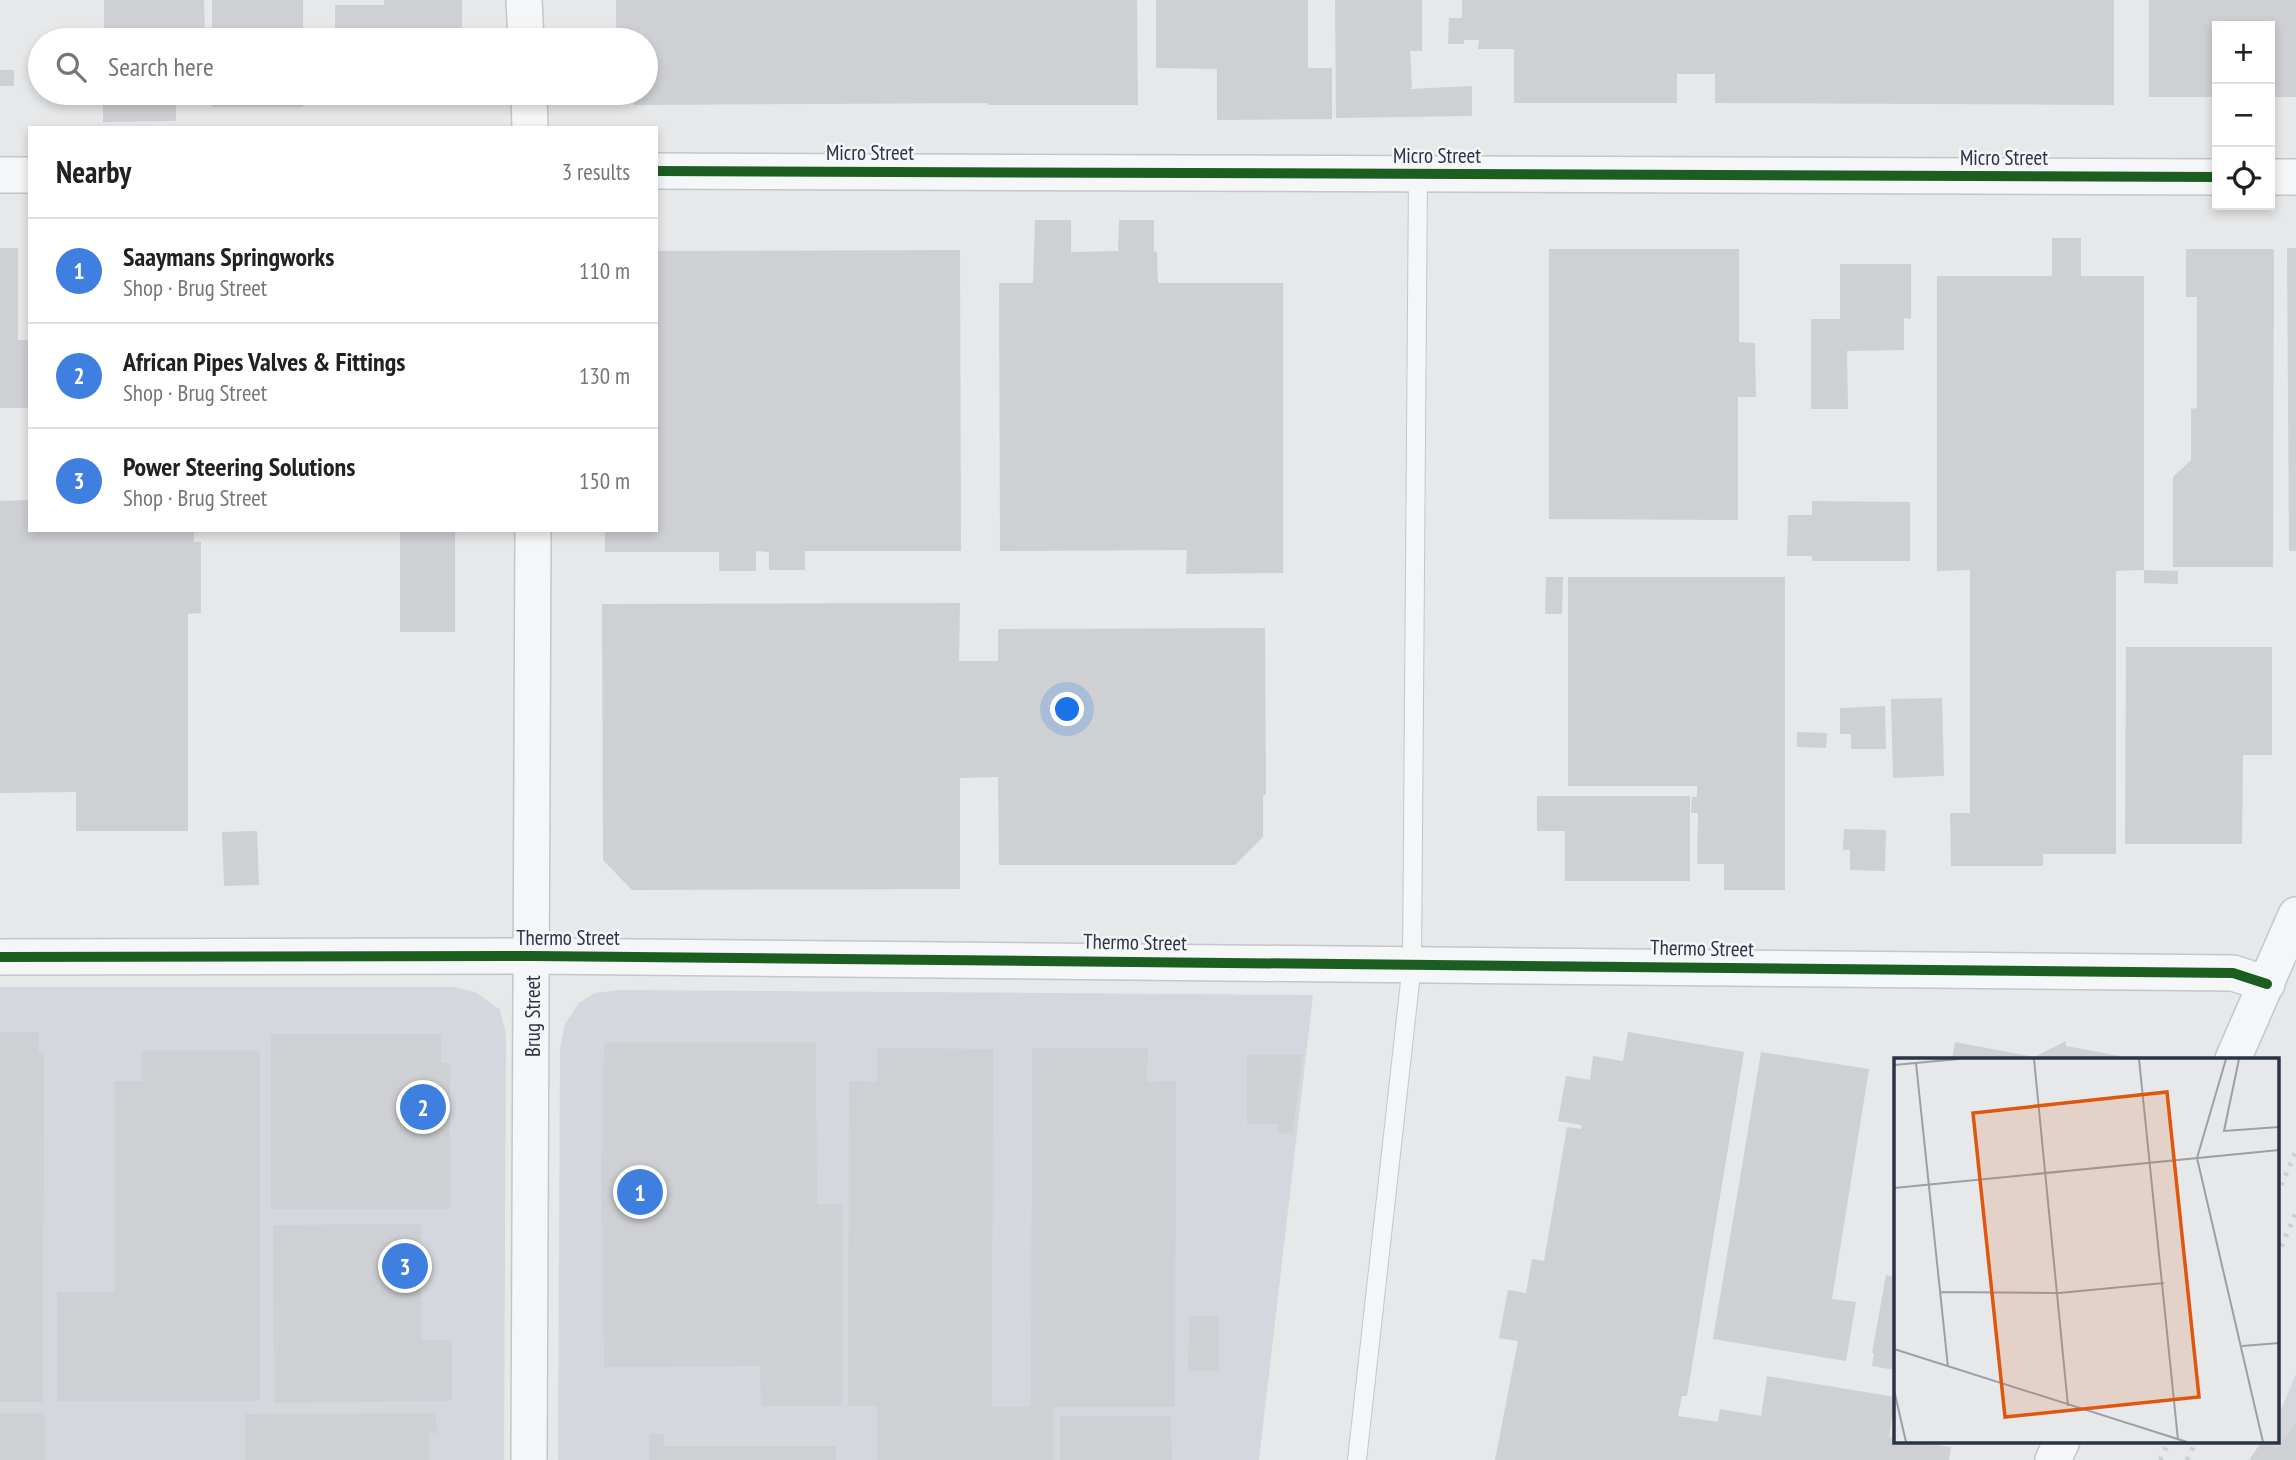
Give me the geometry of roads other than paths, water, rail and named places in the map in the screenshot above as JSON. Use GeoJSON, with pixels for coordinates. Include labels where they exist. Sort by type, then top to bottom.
{"type":"FeatureCollection","features":[{"type":"Feature","properties":{"kind":"street"},"geometry":{"type":"LineString","coordinates":[[524,0],[525,28]]}},
{"type":"Feature","properties":{"kind":"street"},"geometry":{"type":"LineString","coordinates":[[529,105],[530,126]]}},
{"type":"Feature","properties":{"kind":"street","name":"Micro Street"},"geometry":{"type":"LineString","coordinates":[[658,171],[2212,177]]}},
{"type":"Feature","properties":{"kind":"street"},"geometry":{"type":"LineString","coordinates":[[0,176],[28,175]]}},
{"type":"Feature","properties":{"kind":"street"},"geometry":{"type":"LineString","coordinates":[[2275,177],[2296,177]]}},
{"type":"Feature","properties":{"kind":"street","name":"Brug Street"},"geometry":{"type":"LineString","coordinates":[[529,1460],[533,532]]}},
{"type":"Feature","properties":{"kind":"street"},"geometry":{"type":"LineString","coordinates":[[2233,1058],[2296,915]]}},
{"type":"Feature","properties":{"kind":"street","name":"Thermo Street"},"geometry":{"type":"LineString","coordinates":[[0,957],[533,956],[2233,973],[2267,984]]}},
{"type":"Feature","properties":{"kind":"street"},"geometry":{"type":"LineString","coordinates":[[2053,1460],[2062,1442]]}},
{"type":"Feature","properties":{"kind":"lane"},"geometry":{"type":"LineString","coordinates":[[1357,1460],[1412,964],[1418,174]]}},
{"type":"Feature","properties":{"kind":"railway"},"geometry":{"type":"LineString","coordinates":[[2278,1193],[2296,1151]]}},
{"type":"Feature","properties":{"kind":"railway"},"geometry":{"type":"LineString","coordinates":[[2278,1254],[2296,1213]]}},
{"type":"Feature","properties":{"kind":"railway"},"geometry":{"type":"LineString","coordinates":[[2160,1460],[2169,1442]]}},
{"type":"Feature","properties":{"kind":"railway"},"geometry":{"type":"LineString","coordinates":[[2187,1460],[2196,1442]]}},
{"type":"Feature","properties":{"kind":"place","name":"African Pipes Valves & Fittings"},"geometry":{"type":"Point","coordinates":[423,1107]}},
{"type":"Feature","properties":{"kind":"place","name":"Saaymans Springworks"},"geometry":{"type":"Point","coordinates":[640,1192]}},
{"type":"Feature","properties":{"kind":"place","name":"Power Steering Solutions"},"geometry":{"type":"Point","coordinates":[405,1266]}}]}
